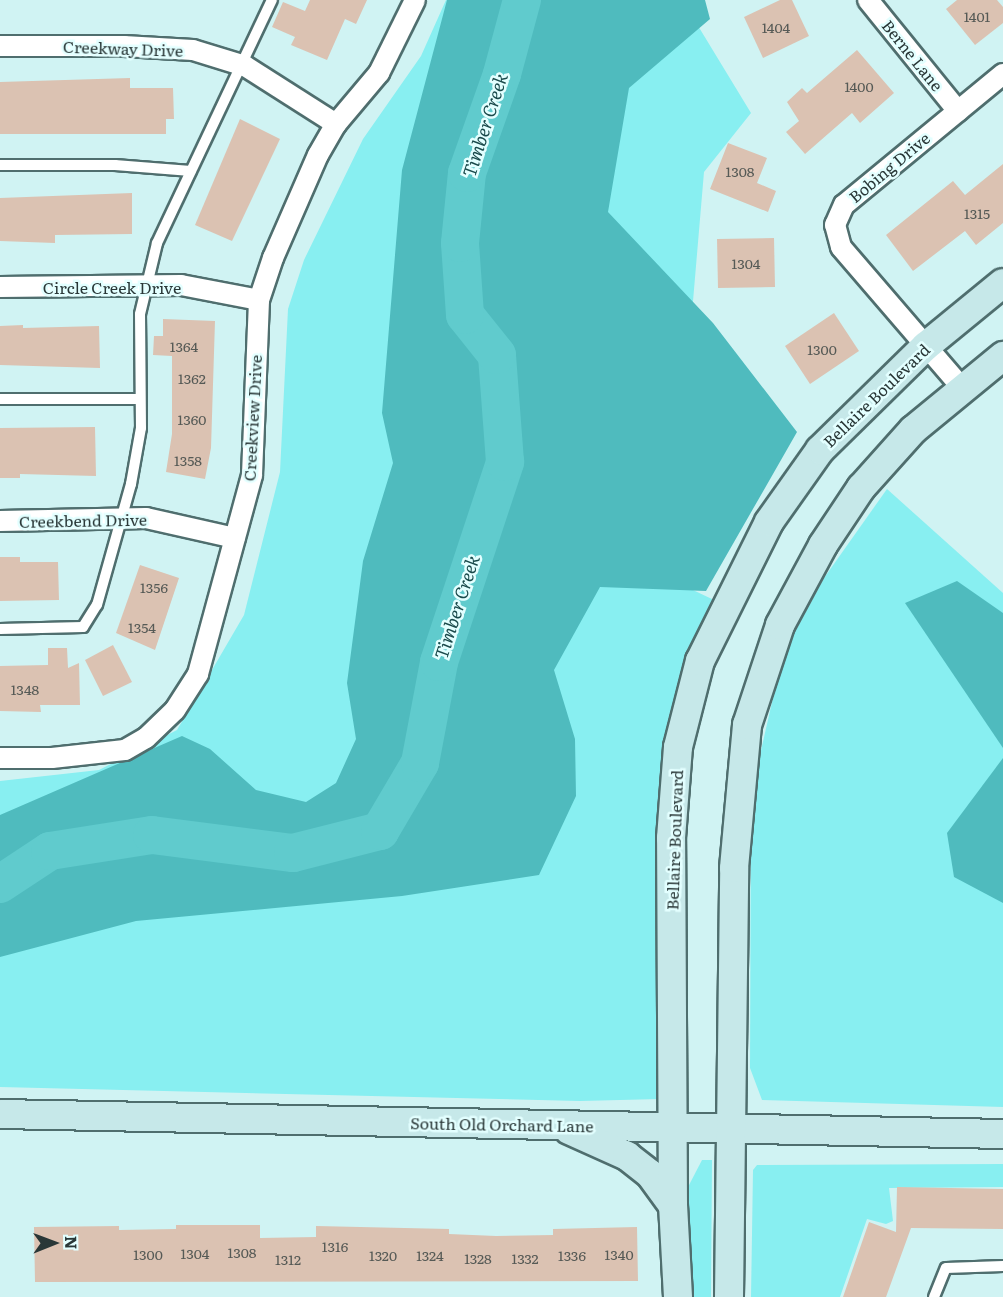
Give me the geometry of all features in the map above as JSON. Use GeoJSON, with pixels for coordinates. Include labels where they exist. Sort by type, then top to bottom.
{"type":"FeatureCollection","features":[{"type":"Feature","properties":{"kind":"main road","name":"Bellaire Boulevard"},"geometry":{"type":"LineString","coordinates":[[678,1297],[673,1206],[673,783],[700,661],[769,522],[820,450],[926,346],[1003,283]]}},
{"type":"Feature","properties":{"kind":"main road"},"geometry":{"type":"LineString","coordinates":[[729,1297],[737,799],[747,725],[765,667],[799,587],[861,488],[913,430],[1003,356]]}},
{"type":"Feature","properties":{"kind":"main road","name":"South Old Orchard Lane"},"geometry":{"type":"LineString","coordinates":[[0,1114],[1003,1134]]}},
{"type":"Feature","properties":{"kind":"main road"},"geometry":{"type":"LineString","coordinates":[[558,1125],[627,1156],[650,1174],[673,1206]]}},
{"type":"Feature","properties":{"kind":"street","name":"Creekview Drive"},"geometry":{"type":"LineString","coordinates":[[0,758],[52,758],[126,750],[146,738],[175,710],[198,674],[252,475],[259,300],[273,258],[336,124],[379,73],[415,0]]}},
{"type":"Feature","properties":{"kind":"street","name":"Berne Lane"},"geometry":{"type":"LineString","coordinates":[[868,0],[958,111]]}},
{"type":"Feature","properties":{"kind":"street","name":"Creekway Drive"},"geometry":{"type":"LineString","coordinates":[[0,46],[124,46],[193,50],[241,65],[336,124]]}},
{"type":"Feature","properties":{"kind":"street","name":"Bobing Drive"},"geometry":{"type":"LineString","coordinates":[[963,389],[841,247],[835,225],[844,205],[1003,74]]}},
{"type":"Feature","properties":{"kind":"street","name":"Circle Creek Drive"},"geometry":{"type":"LineString","coordinates":[[0,287],[181,285],[259,300]]}},
{"type":"Feature","properties":{"kind":"street","name":"Creekbend Drive"},"geometry":{"type":"LineString","coordinates":[[0,521],[122,518],[171,522],[235,538]]}},
{"type":"Feature","properties":{"kind":"lane"},"geometry":{"type":"LineString","coordinates":[[0,629],[83,627],[97,605],[122,518],[141,428],[140,314],[157,243],[272,0]]}},
{"type":"Feature","properties":{"kind":"lane"},"geometry":{"type":"LineString","coordinates":[[0,165],[115,165],[191,171]]}},
{"type":"Feature","properties":{"kind":"lane"},"geometry":{"type":"LineString","coordinates":[[0,399],[140,399]]}},
{"type":"Feature","properties":{"kind":"lane"},"geometry":{"type":"LineString","coordinates":[[934,1297],[946,1268],[1003,1266]]}},
{"type":"Feature","properties":{"kind":"shaded area"},"geometry":{"type":"Polygon","coordinates":[[[446,0],[663,0],[689,11],[751,113],[704,172],[692,313],[636,563],[714,600],[696,644],[660,1099],[580,1101],[0,1087],[0,781],[99,770],[177,730],[244,615],[280,472],[288,309],[304,260],[363,139],[421,56],[446,0]]]}},
{"type":"Feature","properties":{"kind":"shaded area"},"geometry":{"type":"Polygon","coordinates":[[[447,0],[705,0],[710,19],[629,88],[608,212],[713,323],[797,432],[706,591],[600,587],[554,670],[575,739],[576,796],[539,875],[402,896],[136,921],[0,957],[0,815],[182,736],[210,749],[256,790],[306,802],[336,783],[356,739],[347,683],[363,561],[393,463],[382,413],[402,170],[447,0]]]}},
{"type":"Feature","properties":{"kind":"shaded area"},"geometry":{"type":"Polygon","coordinates":[[[887,489],[1003,593],[1003,1107],[762,1100],[750,1068],[751,794],[783,654],[824,578],[887,489]]]}},
{"type":"Feature","properties":{"kind":"shaded area"},"geometry":{"type":"Polygon","coordinates":[[[957,581],[1003,613],[1003,748],[905,603],[957,581]]]}},
{"type":"Feature","properties":{"kind":"shaded area"},"geometry":{"type":"Polygon","coordinates":[[[1003,758],[1003,903],[954,877],[947,833],[1003,758]]]}},
{"type":"Feature","properties":{"kind":"shaded area"},"geometry":{"type":"Polygon","coordinates":[[[702,1160],[712,1160],[711,1297],[693,1297],[688,1187],[702,1160]]]}},
{"type":"Feature","properties":{"kind":"shaded area"},"geometry":{"type":"Polygon","coordinates":[[[1003,1164],[1003,1187],[889,1188],[893,1221],[886,1224],[867,1219],[840,1297],[751,1297],[753,1170],[757,1165],[1003,1164]]]}},
{"type":"Feature","properties":{"kind":"building"},"geometry":{"type":"Polygon","coordinates":[[[310,0],[367,0],[356,24],[345,19],[327,60],[291,45],[295,37],[272,27],[283,2],[305,11],[310,0]]]}},
{"type":"Feature","properties":{"kind":"building"},"geometry":{"type":"Polygon","coordinates":[[[780,0],[792,0],[809,36],[763,58],[744,17],[780,0]]]}},
{"type":"Feature","properties":{"kind":"building"},"geometry":{"type":"Polygon","coordinates":[[[957,0],[997,0],[1003,7],[1003,23],[975,45],[946,9],[957,0]]]}},
{"type":"Feature","properties":{"kind":"building"},"geometry":{"type":"Polygon","coordinates":[[[857,50],[894,93],[860,123],[852,113],[805,154],[786,132],[799,121],[787,102],[802,88],[807,93],[857,50]]]}},
{"type":"Feature","properties":{"kind":"building"},"geometry":{"type":"Polygon","coordinates":[[[130,78],[130,88],[173,88],[174,119],[166,119],[166,134],[0,134],[0,82],[130,78]]]}},
{"type":"Feature","properties":{"kind":"building"},"geometry":{"type":"Polygon","coordinates":[[[240,119],[280,139],[232,241],[195,225],[240,119]]]}},
{"type":"Feature","properties":{"kind":"building"},"geometry":{"type":"Polygon","coordinates":[[[728,143],[767,158],[757,183],[776,191],[768,212],[710,189],[728,143]]]}},
{"type":"Feature","properties":{"kind":"building"},"geometry":{"type":"Polygon","coordinates":[[[1003,164],[1003,223],[976,245],[965,231],[913,271],[886,235],[953,181],[965,195],[1003,164]]]}},
{"type":"Feature","properties":{"kind":"building"},"geometry":{"type":"Polygon","coordinates":[[[132,193],[132,234],[55,235],[55,243],[0,241],[0,198],[132,193]]]}},
{"type":"Feature","properties":{"kind":"building"},"geometry":{"type":"Polygon","coordinates":[[[774,238],[775,287],[718,288],[717,239],[774,238]]]}},
{"type":"Feature","properties":{"kind":"building"},"geometry":{"type":"Polygon","coordinates":[[[834,313],[859,351],[810,384],[785,346],[834,313]]]}},
{"type":"Feature","properties":{"kind":"building"},"geometry":{"type":"Polygon","coordinates":[[[163,319],[215,321],[211,448],[205,479],[166,472],[172,434],[172,356],[153,355],[154,336],[163,336],[163,319]]]}},
{"type":"Feature","properties":{"kind":"building"},"geometry":{"type":"Polygon","coordinates":[[[23,325],[23,328],[99,326],[100,368],[0,365],[0,326],[23,325]]]}},
{"type":"Feature","properties":{"kind":"building"},"geometry":{"type":"Polygon","coordinates":[[[95,427],[96,476],[20,474],[20,478],[0,478],[0,428],[95,427]]]}},
{"type":"Feature","properties":{"kind":"building"},"geometry":{"type":"Polygon","coordinates":[[[0,557],[20,557],[20,562],[58,562],[59,600],[0,601],[0,557]]]}},
{"type":"Feature","properties":{"kind":"building"},"geometry":{"type":"Polygon","coordinates":[[[140,565],[179,578],[155,650],[116,633],[140,565]]]}},
{"type":"Feature","properties":{"kind":"building"},"geometry":{"type":"Polygon","coordinates":[[[113,645],[132,682],[103,696],[85,660],[113,645]]]}},
{"type":"Feature","properties":{"kind":"building"},"geometry":{"type":"Polygon","coordinates":[[[48,648],[67,648],[68,668],[79,663],[80,705],[40,705],[41,712],[0,711],[0,666],[48,665],[48,648]]]}},
{"type":"Feature","properties":{"kind":"building"},"geometry":{"type":"Polygon","coordinates":[[[897,1187],[1003,1189],[1003,1229],[911,1228],[886,1297],[843,1297],[869,1222],[896,1232],[897,1187]]]}},
{"type":"Feature","properties":{"kind":"building"},"geometry":{"type":"Polygon","coordinates":[[[176,1225],[260,1225],[260,1238],[316,1237],[316,1226],[449,1229],[449,1234],[496,1236],[553,1235],[553,1229],[637,1227],[638,1281],[35,1282],[34,1227],[119,1226],[119,1230],[176,1229],[176,1225]]]}},
{"type":"Feature","properties":{"kind":"waterway","name":"Timber Creek"},"geometry":{"type":"LineString","coordinates":[[0,884],[50,851],[152,835],[293,853],[380,831],[420,763],[439,662],[505,462],[497,355],[465,315],[460,243],[467,173],[502,74],[522,0]]}}]}
